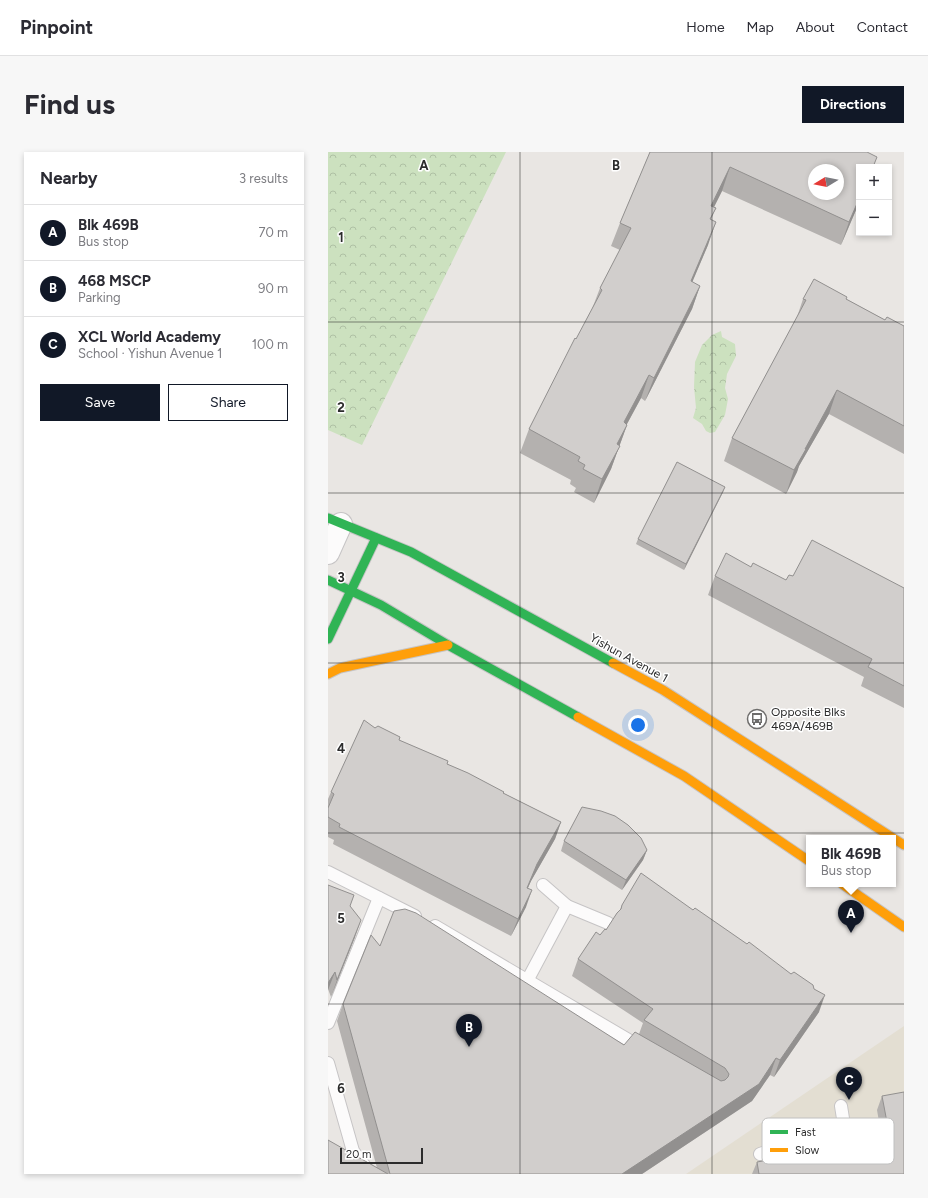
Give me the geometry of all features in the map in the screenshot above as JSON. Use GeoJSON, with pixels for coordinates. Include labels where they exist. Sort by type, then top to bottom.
{"type":"FeatureCollection","features":[{"type":"Feature","properties":{"kind":"main road","name":"Yishun Avenue 1"},"geometry":{"type":"LineString","coordinates":[[334,521],[410,552],[663,690],[888,835]]}},
{"type":"Feature","properties":{"kind":"main road"},"geometry":{"type":"LineString","coordinates":[[328,639],[376,538]]}},
{"type":"Feature","properties":{"kind":"main road"},"geometry":{"type":"LineString","coordinates":[[328,580],[381,605],[684,776],[806,860]]}},
{"type":"Feature","properties":{"kind":"main road"},"geometry":{"type":"LineString","coordinates":[[328,674],[340,668],[448,644]]}},
{"type":"Feature","properties":{"kind":"main road"},"geometry":{"type":"LineString","coordinates":[[846,887],[904,927]]}},
{"type":"Feature","properties":{"kind":"street"},"geometry":{"type":"LineString","coordinates":[[328,553],[334,521]]}},
{"type":"Feature","properties":{"kind":"lane"},"geometry":{"type":"LineString","coordinates":[[328,872],[433,925],[655,1056]]}},
{"type":"Feature","properties":{"kind":"lane"},"geometry":{"type":"LineString","coordinates":[[543,885],[567,906],[608,923]]}},
{"type":"Feature","properties":{"kind":"lane"},"geometry":{"type":"LineString","coordinates":[[328,1024],[379,898]]}},
{"type":"Feature","properties":{"kind":"lane"},"geometry":{"type":"LineString","coordinates":[[527,980],[567,906]]}},
{"type":"Feature","properties":{"kind":"lane"},"geometry":{"type":"LineString","coordinates":[[328,1063],[333,1102],[354,1151],[372,1174]]}},
{"type":"Feature","properties":{"kind":"lane"},"geometry":{"type":"LineString","coordinates":[[841,1106],[843,1118]]}},
{"type":"Feature","properties":{"kind":"shaded area"},"geometry":{"type":"Polygon","coordinates":[[[904,1026],[904,1174],[686,1174],[762,1122],[762,1164],[894,1164],[894,1118],[768,1118],[904,1026]]]}},
{"type":"Feature","properties":{"kind":"green space"},"geometry":{"type":"Polygon","coordinates":[[[328,152],[506,152],[362,445],[328,430],[328,152]]]}},
{"type":"Feature","properties":{"kind":"green space"},"geometry":{"type":"Polygon","coordinates":[[[721,331],[722,337],[735,344],[736,356],[727,374],[725,388],[728,399],[725,415],[715,432],[710,433],[706,431],[702,424],[693,418],[696,408],[694,387],[695,362],[702,345],[712,335],[721,331]]]}},
{"type":"Feature","properties":{"kind":"building"},"geometry":{"type":"Polygon","coordinates":[[[650,152],[867,152],[877,157],[874,164],[856,164],[856,206],[849,222],[730,167],[711,206],[716,208],[710,219],[716,222],[691,281],[700,286],[654,378],[649,375],[624,422],[627,425],[617,444],[620,446],[602,479],[583,469],[585,465],[578,461],[580,457],[529,429],[575,338],[576,339],[602,290],[600,288],[631,228],[620,223],[650,152]]]}},
{"type":"Feature","properties":{"kind":"building"},"geometry":{"type":"Polygon","coordinates":[[[814,279],[847,297],[846,299],[885,320],[887,317],[904,326],[904,426],[837,390],[794,470],[732,438],[806,300],[803,299],[814,279]]]}},
{"type":"Feature","properties":{"kind":"building"},"geometry":{"type":"Polygon","coordinates":[[[677,462],[725,487],[686,564],[638,539],[677,462]]]}},
{"type":"Feature","properties":{"kind":"building"},"geometry":{"type":"Polygon","coordinates":[[[812,540],[904,588],[904,686],[868,667],[872,659],[715,576],[726,553],[751,567],[753,563],[786,580],[789,575],[793,576],[812,540]]]}},
{"type":"Feature","properties":{"kind":"building"},"geometry":{"type":"Polygon","coordinates":[[[364,720],[375,728],[378,726],[400,737],[399,740],[448,761],[447,764],[468,773],[504,792],[503,793],[561,822],[537,864],[527,888],[532,890],[518,919],[339,827],[340,824],[328,817],[328,808],[334,794],[331,792],[364,720]]]}},
{"type":"Feature","properties":{"kind":"building"},"geometry":{"type":"Polygon","coordinates":[[[582,807],[615,816],[628,825],[641,838],[647,850],[626,880],[564,841],[582,807]]]}},
{"type":"Feature","properties":{"kind":"building"},"geometry":{"type":"Polygon","coordinates":[[[641,873],[693,910],[695,908],[747,944],[749,942],[791,974],[794,972],[813,985],[814,989],[825,995],[780,1060],[776,1058],[759,1084],[622,1174],[390,1174],[343,1004],[371,935],[380,946],[394,911],[405,909],[416,913],[624,1045],[635,1032],[721,1081],[728,1077],[729,1074],[725,1068],[644,1020],[653,1009],[578,959],[596,932],[600,935],[605,929],[606,930],[621,909],[641,873]]]}},
{"type":"Feature","properties":{"kind":"building"},"geometry":{"type":"Polygon","coordinates":[[[328,885],[354,895],[350,906],[361,920],[337,980],[335,972],[328,983],[328,885]]]}},
{"type":"Feature","properties":{"kind":"building"},"geometry":{"type":"Polygon","coordinates":[[[904,1092],[904,1174],[759,1174],[757,1162],[762,1161],[762,1164],[894,1164],[894,1118],[886,1118],[882,1096],[904,1092]]]}},
{"type":"Feature","properties":{"kind":"building"},"geometry":{"type":"Polygon","coordinates":[[[328,1140],[388,1174],[328,1174],[328,1140]]]}},
{"type":"Feature","properties":{"kind":"traffic: fast"},"geometry":{"type":"LineString","coordinates":[[328,518],[411,552],[613,663]]}},
{"type":"Feature","properties":{"kind":"traffic: fast"},"geometry":{"type":"LineString","coordinates":[[328,639],[376,538]]}},
{"type":"Feature","properties":{"kind":"traffic: fast"},"geometry":{"type":"LineString","coordinates":[[328,580],[381,605],[448,645],[578,717]]}},
{"type":"Feature","properties":{"kind":"traffic: slow"},"geometry":{"type":"LineString","coordinates":[[328,674],[340,668],[448,645]]}},
{"type":"Feature","properties":{"kind":"traffic: slow"},"geometry":{"type":"LineString","coordinates":[[613,663],[663,690],[888,835]]}},
{"type":"Feature","properties":{"kind":"traffic: slow"},"geometry":{"type":"LineString","coordinates":[[578,717],[684,776],[806,859]]}},
{"type":"Feature","properties":{"kind":"traffic: slow"},"geometry":{"type":"LineString","coordinates":[[896,840],[904,845]]}},
{"type":"Feature","properties":{"kind":"traffic: slow"},"geometry":{"type":"LineString","coordinates":[[846,887],[904,927]]}},
{"type":"Feature","properties":{"kind":"place","name":"Opposite Blks 469A/469B"},"geometry":{"type":"Point","coordinates":[757,719]}},
{"type":"Feature","properties":{"kind":"place","name":"Blk 469B"},"geometry":{"type":"Point","coordinates":[851,933]}},
{"type":"Feature","properties":{"kind":"place","name":"468 MSCP"},"geometry":{"type":"Point","coordinates":[469,1047]}},
{"type":"Feature","properties":{"kind":"place","name":"XCL World Academy"},"geometry":{"type":"Point","coordinates":[849,1100]}}]}
